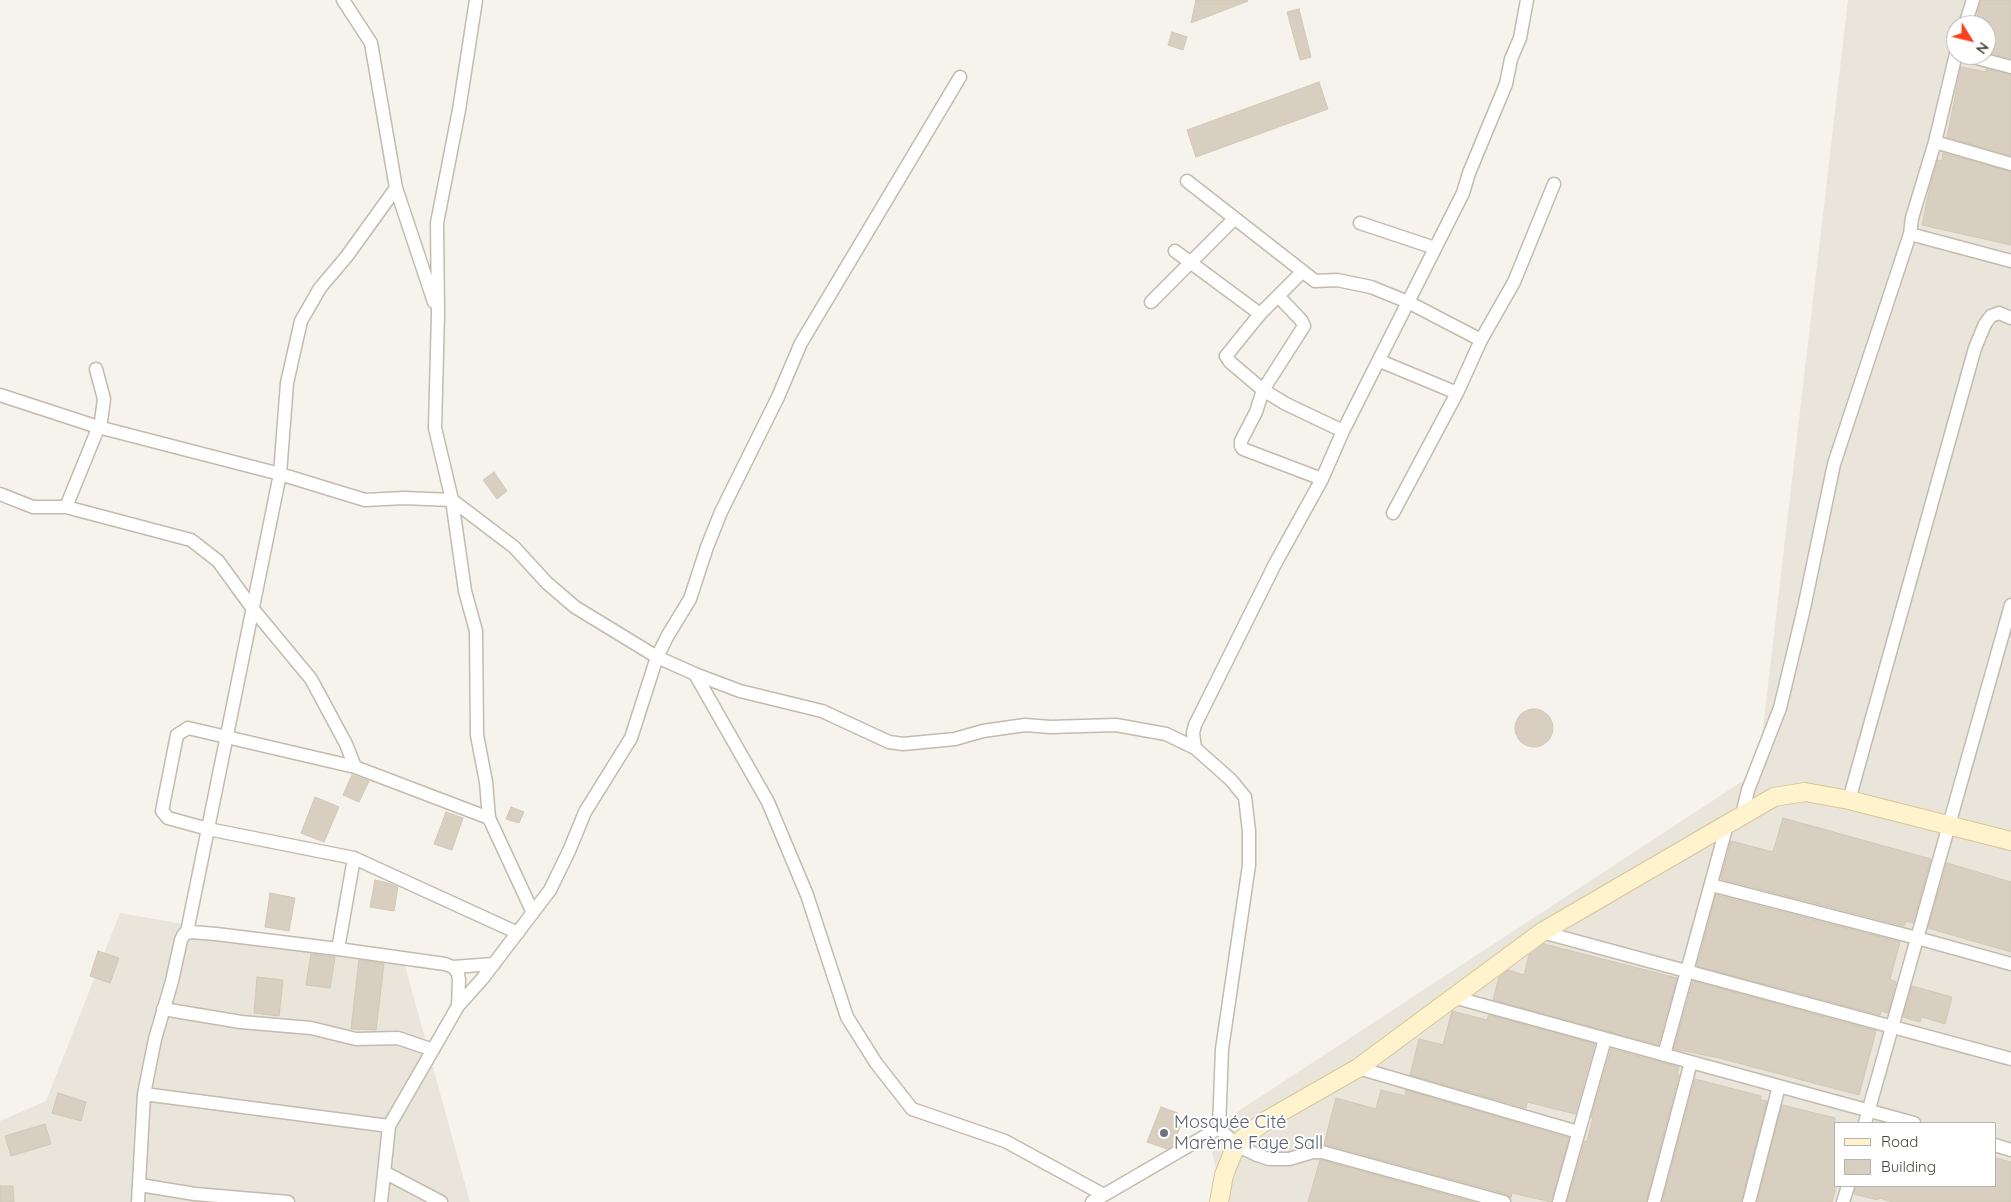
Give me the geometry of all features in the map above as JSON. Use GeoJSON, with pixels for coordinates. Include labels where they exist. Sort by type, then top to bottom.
{"type":"FeatureCollection","features":[{"type":"Feature","properties":{"kind":"street"},"geometry":{"type":"LineString","coordinates":[[343,0],[371,43],[396,188],[438,314]]}},
{"type":"Feature","properties":{"kind":"street"},"geometry":{"type":"LineString","coordinates":[[476,0],[458,118],[437,223],[438,314],[435,428],[452,500],[465,591],[476,631],[477,735],[486,782],[489,818],[533,913]]}},
{"type":"Feature","properties":{"kind":"street"},"geometry":{"type":"LineString","coordinates":[[1195,748],[1193,738],[1195,726],[1275,564],[1322,479],[1343,432],[1464,193],[1469,173],[1506,84],[1511,59],[1520,38],[1527,0]]}},
{"type":"Feature","properties":{"kind":"street"},"geometry":{"type":"LineString","coordinates":[[1968,15],[1973,0]]}},
{"type":"Feature","properties":{"kind":"street"},"geometry":{"type":"LineString","coordinates":[[1996,63],[2011,67]]}},
{"type":"Feature","properties":{"kind":"street"},"geometry":{"type":"LineString","coordinates":[[1742,815],[1748,790],[1780,708],[1804,608],[1834,464],[1910,234],[1912,218],[1953,65]]}},
{"type":"Feature","properties":{"kind":"street"},"geometry":{"type":"LineString","coordinates":[[381,1202],[388,1126],[458,1006],[494,964],[550,890],[585,812],[631,738],[657,657],[690,599],[706,547],[721,512],[778,397],[801,343],[960,77]]}},
{"type":"Feature","properties":{"kind":"street"},"geometry":{"type":"LineString","coordinates":[[1934,142],[2011,164]]}},
{"type":"Feature","properties":{"kind":"street"},"geometry":{"type":"LineString","coordinates":[[1187,182],[1301,273],[1315,281],[1336,280],[1371,287],[1408,302],[1481,340]]}},
{"type":"Feature","properties":{"kind":"street"},"geometry":{"type":"LineString","coordinates":[[1393,513],[1457,393],[1481,340],[1514,282],[1554,184]]}},
{"type":"Feature","properties":{"kind":"street"},"geometry":{"type":"LineString","coordinates":[[138,1202],[144,1094],[180,940],[187,932],[253,609],[280,474],[287,383],[301,321],[320,288],[347,256],[396,188]]}},
{"type":"Feature","properties":{"kind":"street"},"geometry":{"type":"LineString","coordinates":[[1151,302],[1234,219]]}},
{"type":"Feature","properties":{"kind":"street"},"geometry":{"type":"LineString","coordinates":[[1360,223],[1435,248]]}},
{"type":"Feature","properties":{"kind":"street"},"geometry":{"type":"LineString","coordinates":[[1910,234],[2011,261]]}},
{"type":"Feature","properties":{"kind":"street"},"geometry":{"type":"LineString","coordinates":[[1174,251],[1260,314]]}},
{"type":"Feature","properties":{"kind":"street"},"geometry":{"type":"LineString","coordinates":[[1301,273],[1260,314],[1226,356],[1230,362],[1263,390],[1286,404],[1343,432]]}},
{"type":"Feature","properties":{"kind":"street"},"geometry":{"type":"LineString","coordinates":[[1279,297],[1301,320],[1304,326],[1263,390],[1256,412],[1241,441],[1241,446],[1243,449],[1322,479]]}},
{"type":"Feature","properties":{"kind":"street"},"geometry":{"type":"LineString","coordinates":[[1849,800],[1975,348],[1985,324],[1991,316],[1999,313],[2011,318]]}},
{"type":"Feature","properties":{"kind":"street"},"geometry":{"type":"LineString","coordinates":[[1380,361],[1457,393]]}},
{"type":"Feature","properties":{"kind":"street"},"geometry":{"type":"LineString","coordinates":[[66,507],[101,421],[104,399],[96,369]]}},
{"type":"Feature","properties":{"kind":"street"},"geometry":{"type":"LineString","coordinates":[[0,395],[98,427],[280,474],[365,500],[404,498],[452,500],[514,547],[547,583],[575,607],[657,657],[740,691],[822,711],[855,725],[878,738],[896,743],[922,743],[955,739],[983,731],[1025,725],[1050,727],[1116,725],[1166,734],[1195,748],[1239,789],[1245,798],[1248,808],[1249,865],[1222,1048],[1220,1128],[1236,1145],[1257,1155],[1280,1160],[1313,1152],[1322,1152],[1504,1202]]}},
{"type":"Feature","properties":{"kind":"street"},"geometry":{"type":"LineString","coordinates":[[0,494],[33,507],[66,507],[191,540],[218,561],[253,609],[311,679],[346,744],[355,767]]}},
{"type":"Feature","properties":{"kind":"street"},"geometry":{"type":"LineString","coordinates":[[1867,1117],[2011,605]]}},
{"type":"Feature","properties":{"kind":"street"},"geometry":{"type":"LineString","coordinates":[[695,674],[768,802],[807,895],[847,1017],[876,1063],[912,1110],[1004,1141],[1104,1195]]}},
{"type":"Feature","properties":{"kind":"street"},"geometry":{"type":"LineString","coordinates":[[489,818],[355,767],[188,728],[177,736],[162,811],[168,818],[208,828],[354,858],[518,933]]}},
{"type":"Feature","properties":{"kind":"street"},"geometry":{"type":"LineString","coordinates":[[1219,1202],[1224,1175],[1236,1145],[1267,1120],[1358,1068],[1542,932],[1774,797],[1805,792],[1849,800],[2011,841]]}},
{"type":"Feature","properties":{"kind":"street"},"geometry":{"type":"LineString","coordinates":[[1664,1055],[1727,824]]}},
{"type":"Feature","properties":{"kind":"street"},"geometry":{"type":"LineString","coordinates":[[338,949],[354,858]]}},
{"type":"Feature","properties":{"kind":"street"},"geometry":{"type":"LineString","coordinates":[[1711,885],[2011,964]]}},
{"type":"Feature","properties":{"kind":"street"},"geometry":{"type":"LineString","coordinates":[[187,932],[338,949],[445,964],[453,967],[494,964]]}},
{"type":"Feature","properties":{"kind":"street"},"geometry":{"type":"LineString","coordinates":[[1542,932],[2011,1059]]}},
{"type":"Feature","properties":{"kind":"street"},"geometry":{"type":"LineString","coordinates":[[453,967],[458,974],[459,980],[458,1006]]}},
{"type":"Feature","properties":{"kind":"street"},"geometry":{"type":"LineString","coordinates":[[1453,998],[1779,1086],[1867,1117],[1906,1122]]}},
{"type":"Feature","properties":{"kind":"street"},"geometry":{"type":"LineString","coordinates":[[163,1009],[241,1022],[311,1028],[356,1039],[398,1038],[433,1050]]}},
{"type":"Feature","properties":{"kind":"street"},"geometry":{"type":"LineString","coordinates":[[1559,1202],[1605,1039]]}},
{"type":"Feature","properties":{"kind":"street"},"geometry":{"type":"LineString","coordinates":[[1654,1202],[1691,1062]]}},
{"type":"Feature","properties":{"kind":"street"},"geometry":{"type":"LineString","coordinates":[[1358,1068],[1578,1132]]}},
{"type":"Feature","properties":{"kind":"street"},"geometry":{"type":"LineString","coordinates":[[1749,1202],[1779,1086]]}},
{"type":"Feature","properties":{"kind":"street"},"geometry":{"type":"LineString","coordinates":[[144,1094],[388,1126]]}},
{"type":"Feature","properties":{"kind":"street"},"geometry":{"type":"LineString","coordinates":[[1092,1202],[1220,1128]]}},
{"type":"Feature","properties":{"kind":"street"},"geometry":{"type":"LineString","coordinates":[[1996,1145],[2011,1150]]}},
{"type":"Feature","properties":{"kind":"street"},"geometry":{"type":"LineString","coordinates":[[384,1172],[441,1202]]}},
{"type":"Feature","properties":{"kind":"street"},"geometry":{"type":"LineString","coordinates":[[140,1184],[195,1194],[288,1202]]}},
{"type":"Feature","properties":{"kind":"street"},"geometry":{"type":"LineString","coordinates":[[1843,1202],[1848,1187]]}},
{"type":"Feature","properties":{"kind":"shaded area"},"geometry":{"type":"Polygon","coordinates":[[[1848,0],[2011,0],[2011,1202],[1222,1202],[1208,1131],[1758,771],[1848,0]]]}},
{"type":"Feature","properties":{"kind":"shaded area"},"geometry":{"type":"Polygon","coordinates":[[[120,913],[404,962],[470,1202],[0,1202],[0,1121],[46,1101],[120,913]]]}},
{"type":"Feature","properties":{"kind":"building"},"geometry":{"type":"Polygon","coordinates":[[[1196,0],[1247,0],[1248,1],[1191,23],[1196,0]]]}},
{"type":"Feature","properties":{"kind":"building"},"geometry":{"type":"Polygon","coordinates":[[[1981,0],[2011,0],[2011,59],[1996,55],[1996,15],[1977,15],[1981,0]]]}},
{"type":"Feature","properties":{"kind":"building"},"geometry":{"type":"Polygon","coordinates":[[[1299,9],[1311,57],[1300,60],[1287,12],[1299,9]]]}},
{"type":"Feature","properties":{"kind":"building"},"geometry":{"type":"Polygon","coordinates":[[[1172,32],[1187,37],[1183,50],[1168,45],[1172,32]]]}},
{"type":"Feature","properties":{"kind":"building"},"geometry":{"type":"Polygon","coordinates":[[[1961,67],[1986,72],[1986,69],[2011,75],[2011,156],[1947,137],[1961,67]]]}},
{"type":"Feature","properties":{"kind":"building"},"geometry":{"type":"Polygon","coordinates":[[[1319,82],[1328,109],[1196,157],[1187,130],[1319,82]]]}},
{"type":"Feature","properties":{"kind":"building"},"geometry":{"type":"Polygon","coordinates":[[[1943,153],[2011,172],[2011,245],[1922,225],[1930,187],[1938,160],[1942,161],[1943,153]]]}},
{"type":"Feature","properties":{"kind":"building"},"geometry":{"type":"Polygon","coordinates":[[[494,472],[507,491],[497,499],[483,480],[494,472]]]}},
{"type":"Feature","properties":{"kind":"building"},"geometry":{"type":"Polygon","coordinates":[[[1534,709],[1547,715],[1553,728],[1547,741],[1534,747],[1521,741],[1515,728],[1521,715],[1534,709]]]}},
{"type":"Feature","properties":{"kind":"building"},"geometry":{"type":"Polygon","coordinates":[[[352,775],[369,781],[359,802],[343,795],[352,775]]]}},
{"type":"Feature","properties":{"kind":"building"},"geometry":{"type":"Polygon","coordinates":[[[315,797],[339,807],[324,842],[301,833],[315,797]]]}},
{"type":"Feature","properties":{"kind":"building"},"geometry":{"type":"Polygon","coordinates":[[[511,807],[524,812],[519,823],[506,819],[511,807]]]}},
{"type":"Feature","properties":{"kind":"building"},"geometry":{"type":"Polygon","coordinates":[[[446,812],[463,818],[452,850],[434,844],[446,812]]]}},
{"type":"Feature","properties":{"kind":"building"},"geometry":{"type":"Polygon","coordinates":[[[1783,818],[1931,859],[1913,923],[1906,921],[1904,926],[1721,879],[1731,841],[1773,852],[1783,818]]]}},
{"type":"Feature","properties":{"kind":"building"},"geometry":{"type":"Polygon","coordinates":[[[1947,863],[2011,882],[2011,952],[1928,928],[1947,863]]]}},
{"type":"Feature","properties":{"kind":"building"},"geometry":{"type":"Polygon","coordinates":[[[375,880],[398,887],[394,911],[370,907],[375,880]]]}},
{"type":"Feature","properties":{"kind":"building"},"geometry":{"type":"Polygon","coordinates":[[[270,893],[295,898],[289,931],[265,927],[270,893]]]}},
{"type":"Feature","properties":{"kind":"building"},"geometry":{"type":"Polygon","coordinates":[[[1716,895],[1900,942],[1890,979],[1896,982],[1888,1013],[1881,1011],[1880,1015],[1697,966],[1716,895]]]}},
{"type":"Feature","properties":{"kind":"building"},"geometry":{"type":"Polygon","coordinates":[[[1544,944],[1677,978],[1658,1045],[1493,1000],[1499,977],[1508,970],[1524,975],[1529,955],[1544,944]]]}},
{"type":"Feature","properties":{"kind":"building"},"geometry":{"type":"Polygon","coordinates":[[[98,951],[119,958],[110,983],[90,976],[98,951]]]}},
{"type":"Feature","properties":{"kind":"building"},"geometry":{"type":"Polygon","coordinates":[[[311,954],[335,957],[330,988],[306,985],[311,954]]]}},
{"type":"Feature","properties":{"kind":"building"},"geometry":{"type":"Polygon","coordinates":[[[359,960],[384,964],[376,1030],[351,1029],[359,960]]]}},
{"type":"Feature","properties":{"kind":"building"},"geometry":{"type":"Polygon","coordinates":[[[257,977],[283,980],[279,1016],[254,1013],[257,977]]]}},
{"type":"Feature","properties":{"kind":"building"},"geometry":{"type":"Polygon","coordinates":[[[1693,981],[1876,1031],[1859,1095],[1719,1058],[1674,1049],[1693,981]]]}},
{"type":"Feature","properties":{"kind":"building"},"geometry":{"type":"Polygon","coordinates":[[[1912,986],[1952,997],[1945,1024],[1922,1017],[1920,1022],[1903,1017],[1912,986]]]}},
{"type":"Feature","properties":{"kind":"building"},"geometry":{"type":"Polygon","coordinates":[[[1452,1011],[1487,1020],[1489,1015],[1595,1044],[1575,1114],[1527,1102],[1526,1108],[1410,1075],[1419,1039],[1443,1045],[1452,1011]]]}},
{"type":"Feature","properties":{"kind":"building"},"geometry":{"type":"Polygon","coordinates":[[[1611,1049],[1679,1067],[1677,1074],[1679,1075],[1646,1202],[1567,1202],[1585,1141],[1587,1141],[1593,1118],[1591,1118],[1611,1049]]]}},
{"type":"Feature","properties":{"kind":"building"},"geometry":{"type":"Polygon","coordinates":[[[1695,1079],[1761,1096],[1760,1100],[1767,1101],[1741,1202],[1662,1202],[1695,1079]]]}},
{"type":"Feature","properties":{"kind":"building"},"geometry":{"type":"Polygon","coordinates":[[[1381,1090],[1405,1096],[1406,1090],[1569,1138],[1551,1202],[1512,1193],[1511,1198],[1506,1194],[1324,1144],[1336,1098],[1376,1109],[1381,1090]]]}},
{"type":"Feature","properties":{"kind":"building"},"geometry":{"type":"Polygon","coordinates":[[[58,1093],[86,1102],[81,1121],[52,1113],[58,1093]]]}},
{"type":"Feature","properties":{"kind":"building"},"geometry":{"type":"Polygon","coordinates":[[[1782,1105],[1835,1118],[1835,1191],[1832,1202],[1757,1202],[1782,1105]]]}},
{"type":"Feature","properties":{"kind":"building","name":"Mosquée Cité Marème Faye Sall"},"geometry":{"type":"Polygon","coordinates":[[[1161,1107],[1178,1113],[1175,1122],[1181,1125],[1172,1146],[1167,1149],[1147,1142],[1161,1107]]]}},
{"type":"Feature","properties":{"kind":"building"},"geometry":{"type":"Polygon","coordinates":[[[45,1124],[51,1144],[11,1156],[5,1136],[45,1124]]]}},
{"type":"Feature","properties":{"kind":"building"},"geometry":{"type":"Polygon","coordinates":[[[1996,1158],[2011,1162],[2011,1202],[1893,1202],[1854,1194],[1856,1187],[1996,1187],[1996,1158]]]}},
{"type":"Feature","properties":{"kind":"building"},"geometry":{"type":"Polygon","coordinates":[[[1321,1160],[1473,1202],[1308,1202],[1321,1160]]]}},
{"type":"Feature","properties":{"kind":"building"},"geometry":{"type":"Polygon","coordinates":[[[0,1186],[13,1186],[14,1202],[0,1202],[0,1186]]]}},
{"type":"Feature","properties":{"kind":"place","name":"Mosquée Cité Marème Faye Sall"},"geometry":{"type":"Point","coordinates":[1164,1133]}}]}
